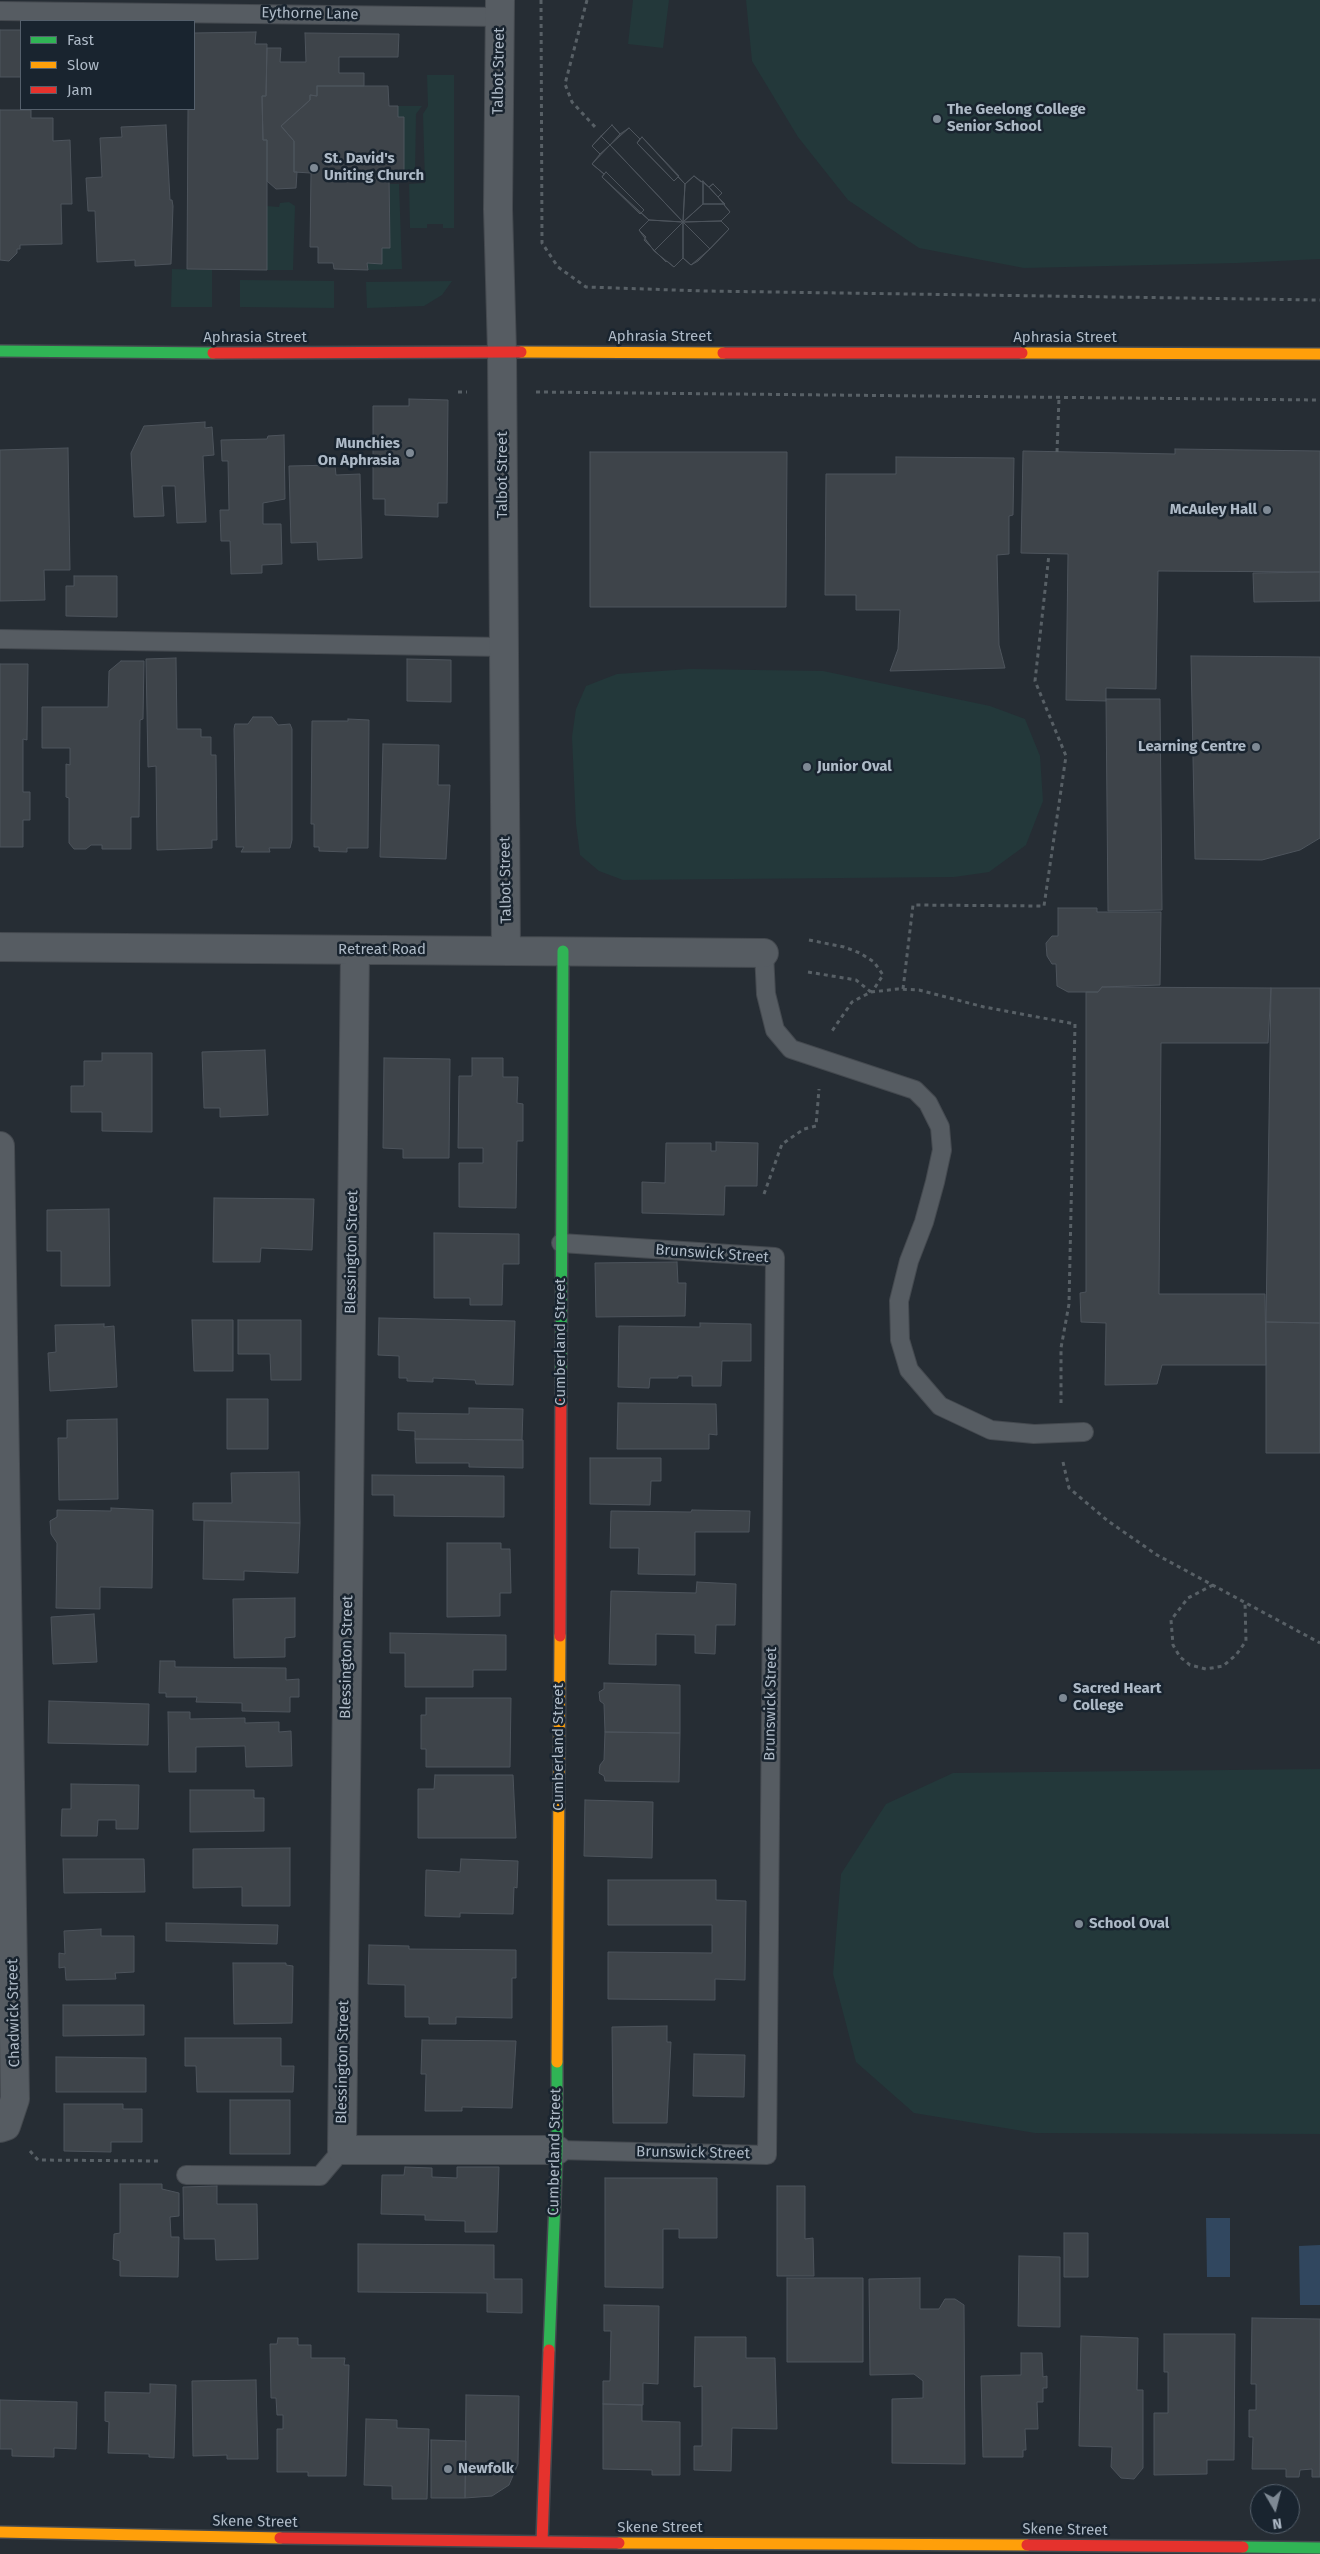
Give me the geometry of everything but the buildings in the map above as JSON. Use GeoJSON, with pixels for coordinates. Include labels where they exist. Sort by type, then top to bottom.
{"type":"FeatureCollection","features":[{"type":"Feature","properties":{"kind":"street","name":"Talbot Street"},"geometry":{"type":"LineString","coordinates":[[500,8],[498,209],[502,352],[506,951]]}},
{"type":"Feature","properties":{"kind":"street","name":"Aphrasia Street"},"geometry":{"type":"LineString","coordinates":[[0,351],[412,354],[502,352],[1320,354]]}},
{"type":"Feature","properties":{"kind":"street","name":"Retreat Road"},"geometry":{"type":"LineString","coordinates":[[0,947],[764,953]]}},
{"type":"Feature","properties":{"kind":"street","name":"Blessington Street"},"geometry":{"type":"LineString","coordinates":[[342,2150],[355,950]]}},
{"type":"Feature","properties":{"kind":"street","name":"Cumberland Street"},"geometry":{"type":"LineString","coordinates":[[527,2546],[557,2150],[563,951]]}},
{"type":"Feature","properties":{"kind":"street","name":"Chadwick Street"},"geometry":{"type":"LineString","coordinates":[[0,1146],[16,2099],[3,2127]]}},
{"type":"Feature","properties":{"kind":"street"},"geometry":{"type":"LineString","coordinates":[[342,2150],[557,2150]]}},
{"type":"Feature","properties":{"kind":"street","name":"Skene Street"},"geometry":{"type":"LineString","coordinates":[[0,2532],[527,2546],[878,2543],[1320,2548]]}},
{"type":"Feature","properties":{"kind":"lane","name":"Eythorne Lane"},"geometry":{"type":"LineString","coordinates":[[0,11],[500,8]]}},
{"type":"Feature","properties":{"kind":"lane"},"geometry":{"type":"LineString","coordinates":[[0,639],[503,646]]}},
{"type":"Feature","properties":{"kind":"lane"},"geometry":{"type":"LineString","coordinates":[[764,953],[766,994],[775,1030],[791,1049],[915,1090],[928,1103],[940,1127],[942,1150],[935,1182],[924,1222],[908,1261],[899,1301],[900,1340],[909,1370],[940,1406],[991,1430],[1034,1434],[1084,1432]]}},
{"type":"Feature","properties":{"kind":"lane","name":"Brunswick Street"},"geometry":{"type":"LineString","coordinates":[[557,2150],[767,2155],[775,1257],[561,1244]]}},
{"type":"Feature","properties":{"kind":"lane"},"geometry":{"type":"LineString","coordinates":[[186,2175],[320,2176],[342,2150]]}},
{"type":"Feature","properties":{"kind":"path"},"geometry":{"type":"LineString","coordinates":[[541,0],[542,244],[558,267],[586,287],[724,292],[1320,300]]}},
{"type":"Feature","properties":{"kind":"path"},"geometry":{"type":"LineString","coordinates":[[587,0],[565,84],[572,102],[596,128]]}},
{"type":"Feature","properties":{"kind":"path"},"geometry":{"type":"LineString","coordinates":[[458,392],[1320,400]]}},
{"type":"Feature","properties":{"kind":"path"},"geometry":{"type":"LineString","coordinates":[[1057,452],[1059,398]]}},
{"type":"Feature","properties":{"kind":"path"},"geometry":{"type":"LineString","coordinates":[[903,989],[913,905],[1044,906],[1066,756],[1035,681],[1049,554]]}},
{"type":"Feature","properties":{"kind":"path"},"geometry":{"type":"LineString","coordinates":[[809,940],[852,950],[874,962],[883,975],[871,992]]}},
{"type":"Feature","properties":{"kind":"path"},"geometry":{"type":"LineString","coordinates":[[808,972],[856,980],[871,992]]}},
{"type":"Feature","properties":{"kind":"path"},"geometry":{"type":"LineString","coordinates":[[828,1035],[852,1002],[871,992],[903,989],[919,990],[984,1007],[1075,1024],[1069,1304],[1061,1348],[1061,1413]]}},
{"type":"Feature","properties":{"kind":"path"},"geometry":{"type":"LineString","coordinates":[[764,1194],[782,1144],[804,1129],[816,1126],[820,1080]]}},
{"type":"Feature","properties":{"kind":"path"},"geometry":{"type":"LineString","coordinates":[[1062,1456],[1063,1470],[1069,1488],[1108,1520],[1157,1555],[1320,1643]]}},
{"type":"Feature","properties":{"kind":"path"},"geometry":{"type":"LineString","coordinates":[[1213,1585],[1188,1598],[1171,1620],[1173,1645],[1180,1657],[1190,1665],[1206,1669],[1214,1668],[1223,1666],[1236,1655],[1246,1641],[1245,1603]]}},
{"type":"Feature","properties":{"kind":"path"},"geometry":{"type":"LineString","coordinates":[[3,2127],[38,2160],[174,2162],[186,2175]]}},
{"type":"Feature","properties":{"kind":"green space"},"geometry":{"type":"Polygon","coordinates":[[[633,0],[669,0],[663,48],[628,44],[633,0]]]}},
{"type":"Feature","properties":{"kind":"green space","name":"The Geelong College Senior School"},"geometry":{"type":"Polygon","coordinates":[[[746,0],[1320,0],[1320,259],[1024,268],[919,248],[848,200],[798,137],[752,61],[746,0]]]}},
{"type":"Feature","properties":{"kind":"green space"},"geometry":{"type":"Polygon","coordinates":[[[427,75],[454,75],[454,228],[443,228],[443,224],[427,224],[427,228],[410,228],[409,184],[425,183],[423,114],[428,106],[427,75]]]}},
{"type":"Feature","properties":{"kind":"green space"},"geometry":{"type":"Polygon","coordinates":[[[398,106],[422,106],[416,114],[415,175],[404,175],[404,117],[398,117],[398,106]]]}},
{"type":"Feature","properties":{"kind":"green space"},"geometry":{"type":"Polygon","coordinates":[[[390,184],[399,184],[402,269],[368,270],[367,263],[382,264],[382,248],[390,248],[390,184]]]}},
{"type":"Feature","properties":{"kind":"green space"},"geometry":{"type":"Polygon","coordinates":[[[289,202],[295,206],[293,270],[267,270],[267,206],[279,207],[280,203],[289,202]]]}},
{"type":"Feature","properties":{"kind":"green space"},"geometry":{"type":"Polygon","coordinates":[[[172,269],[212,270],[212,307],[171,307],[172,269]]]}},
{"type":"Feature","properties":{"kind":"green space"},"geometry":{"type":"Polygon","coordinates":[[[240,280],[334,281],[334,308],[240,307],[240,280]]]}},
{"type":"Feature","properties":{"kind":"green space"},"geometry":{"type":"Polygon","coordinates":[[[452,281],[442,295],[424,306],[367,308],[366,282],[452,281]]]}},
{"type":"Feature","properties":{"kind":"green space","name":"Junior Oval"},"geometry":{"type":"Polygon","coordinates":[[[690,669],[823,671],[990,706],[1025,719],[1040,756],[1043,801],[1026,845],[989,872],[954,877],[623,880],[599,871],[580,855],[576,824],[572,737],[576,709],[586,686],[617,674],[690,669]]]}},
{"type":"Feature","properties":{"kind":"green space","name":"School Oval"},"geometry":{"type":"Polygon","coordinates":[[[1320,1769],[1320,2134],[1035,2133],[914,2113],[856,2062],[833,1974],[841,1874],[886,1804],[953,1773],[1320,1769]]]}},
{"type":"Feature","properties":{"kind":"water"},"geometry":{"type":"Polygon","coordinates":[[[1206,2218],[1230,2218],[1230,2277],[1207,2277],[1206,2218]]]}},
{"type":"Feature","properties":{"kind":"water"},"geometry":{"type":"Polygon","coordinates":[[[1320,2245],[1320,2305],[1300,2305],[1299,2246],[1320,2245]]]}},
{"type":"Feature","properties":{"kind":"traffic: fast"},"geometry":{"type":"LineString","coordinates":[[0,351],[213,353]]}},
{"type":"Feature","properties":{"kind":"traffic: fast"},"geometry":{"type":"LineString","coordinates":[[561,1380],[563,951]]}},
{"type":"Feature","properties":{"kind":"traffic: fast"},"geometry":{"type":"LineString","coordinates":[[549,2350],[557,2150],[557,2062]]}},
{"type":"Feature","properties":{"kind":"traffic: fast"},"geometry":{"type":"LineString","coordinates":[[1243,2547],[1320,2548]]}},
{"type":"Feature","properties":{"kind":"traffic: slow"},"geometry":{"type":"LineString","coordinates":[[521,352],[723,353]]}},
{"type":"Feature","properties":{"kind":"traffic: slow"},"geometry":{"type":"LineString","coordinates":[[1022,353],[1320,354]]}},
{"type":"Feature","properties":{"kind":"traffic: slow"},"geometry":{"type":"LineString","coordinates":[[557,2062],[560,1636]]}},
{"type":"Feature","properties":{"kind":"traffic: slow"},"geometry":{"type":"LineString","coordinates":[[0,2532],[280,2538]]}},
{"type":"Feature","properties":{"kind":"traffic: slow"},"geometry":{"type":"LineString","coordinates":[[619,2543],[1027,2545]]}},
{"type":"Feature","properties":{"kind":"traffic: jam"},"geometry":{"type":"LineString","coordinates":[[213,353],[521,352]]}},
{"type":"Feature","properties":{"kind":"traffic: jam"},"geometry":{"type":"LineString","coordinates":[[723,353],[1022,353]]}},
{"type":"Feature","properties":{"kind":"traffic: jam"},"geometry":{"type":"LineString","coordinates":[[560,1636],[561,1380]]}},
{"type":"Feature","properties":{"kind":"traffic: jam"},"geometry":{"type":"LineString","coordinates":[[542,2542],[549,2350]]}},
{"type":"Feature","properties":{"kind":"traffic: jam"},"geometry":{"type":"LineString","coordinates":[[280,2538],[619,2543]]}},
{"type":"Feature","properties":{"kind":"traffic: jam"},"geometry":{"type":"LineString","coordinates":[[1027,2545],[1243,2547]]}},
{"type":"Feature","properties":{"kind":"place","name":"The Geelong College Senior School"},"geometry":{"type":"Point","coordinates":[937,119]}},
{"type":"Feature","properties":{"kind":"place","name":"St. David's Uniting Church"},"geometry":{"type":"Point","coordinates":[314,168]}},
{"type":"Feature","properties":{"kind":"place","name":"Munchies On Aphrasia"},"geometry":{"type":"Point","coordinates":[410,453]}},
{"type":"Feature","properties":{"kind":"place","name":"McAuley Hall"},"geometry":{"type":"Point","coordinates":[1267,510]}},
{"type":"Feature","properties":{"kind":"place","name":"Learning Centre"},"geometry":{"type":"Point","coordinates":[1256,747]}},
{"type":"Feature","properties":{"kind":"place","name":"Junior Oval"},"geometry":{"type":"Point","coordinates":[807,767]}},
{"type":"Feature","properties":{"kind":"place","name":"Sacred Heart College"},"geometry":{"type":"Point","coordinates":[1063,1698]}},
{"type":"Feature","properties":{"kind":"place","name":"School Oval"},"geometry":{"type":"Point","coordinates":[1079,1924]}},
{"type":"Feature","properties":{"kind":"place","name":"Newfolk"},"geometry":{"type":"Point","coordinates":[448,2469]}}]}
